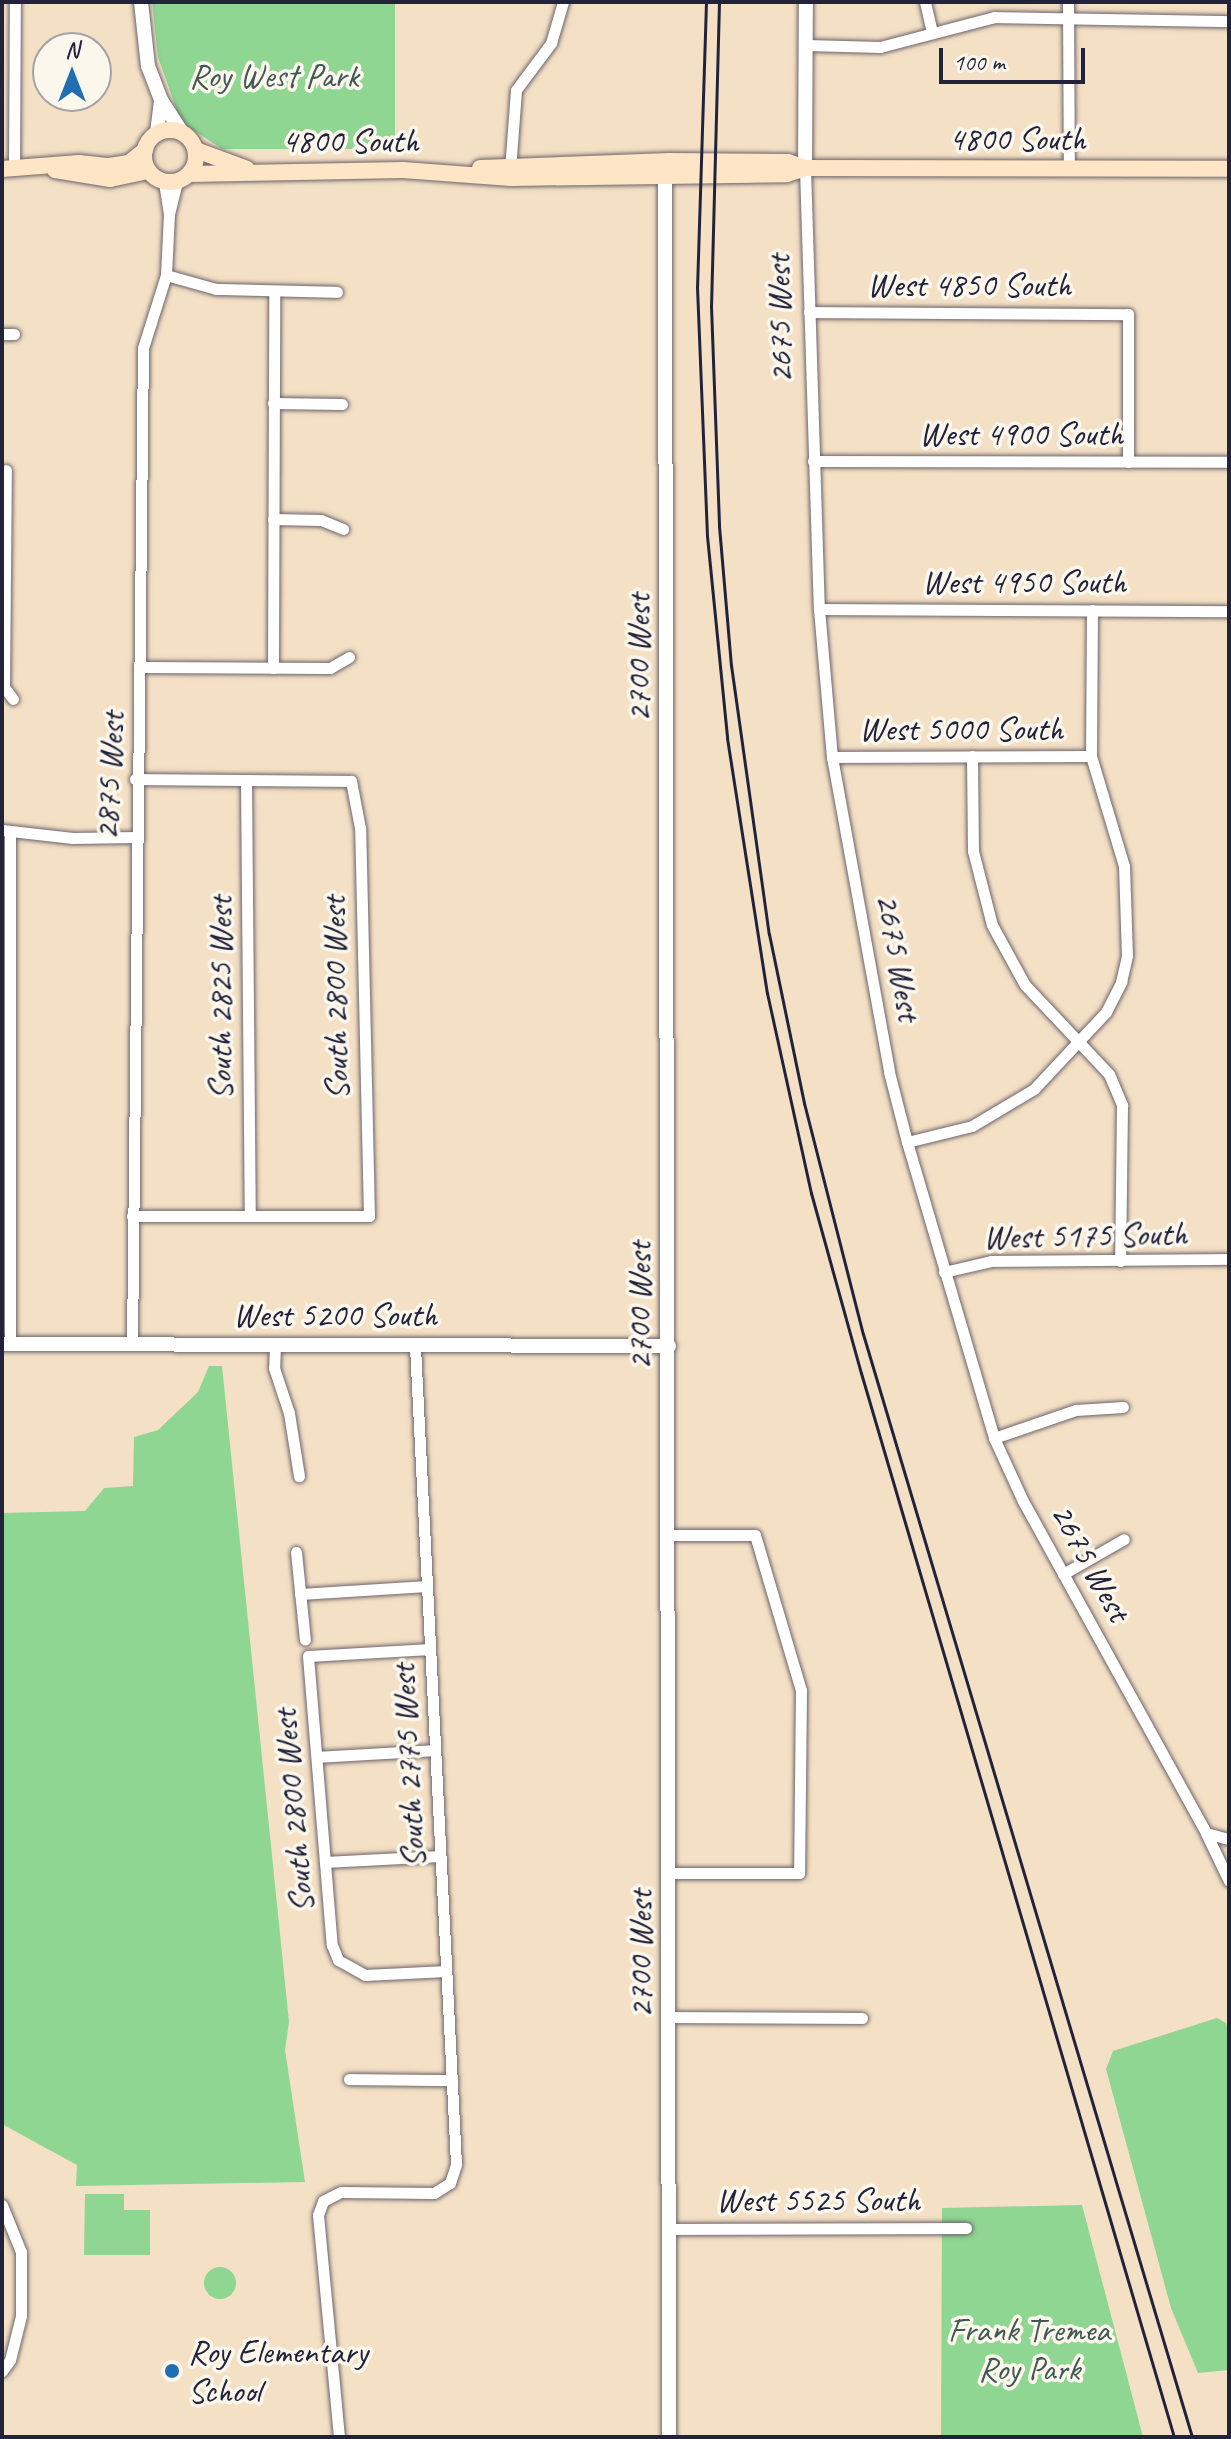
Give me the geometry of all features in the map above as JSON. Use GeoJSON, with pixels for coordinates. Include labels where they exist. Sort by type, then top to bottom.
{"type":"FeatureCollection","features":[{"type":"Feature","properties":{"kind":"main road"},"geometry":{"type":"LineString","coordinates":[[157,133],[183,134],[196,150],[170,178],[145,150],[157,133]]}},
{"type":"Feature","properties":{"kind":"main road","name":"4800 South"},"geometry":{"type":"LineString","coordinates":[[53,169],[79,163],[129,163],[145,150]]}},
{"type":"Feature","properties":{"kind":"main road","name":"4800 South"},"geometry":{"type":"LineString","coordinates":[[196,150],[252,171]]}},
{"type":"Feature","properties":{"kind":"main road","name":"4800 South"},"geometry":{"type":"LineString","coordinates":[[8,169],[53,169],[110,179],[252,171],[448,171],[595,162],[788,162],[805,168]]}},
{"type":"Feature","properties":{"kind":"main road"},"geometry":{"type":"LineString","coordinates":[[595,162],[665,174]]}},
{"type":"Feature","properties":{"kind":"main road","name":"4800 South"},"geometry":{"type":"LineString","coordinates":[[448,171],[511,178],[787,174],[805,168],[1229,169]]}},
{"type":"Feature","properties":{"kind":"street"},"geometry":{"type":"LineString","coordinates":[[8,169],[15,2]]}},
{"type":"Feature","properties":{"kind":"street"},"geometry":{"type":"LineString","coordinates":[[141,2],[143,44],[161,100],[183,134]]}},
{"type":"Feature","properties":{"kind":"street"},"geometry":{"type":"LineString","coordinates":[[512,165],[516,90],[551,43],[563,2]]}},
{"type":"Feature","properties":{"kind":"street","name":"2675 West"},"geometry":{"type":"LineString","coordinates":[[806,2],[805,168],[813,461],[819,609],[832,757],[907,1142],[994,1438],[1063,1574],[1206,1833],[1229,1881]]}},
{"type":"Feature","properties":{"kind":"street"},"geometry":{"type":"LineString","coordinates":[[925,2],[932,33]]}},
{"type":"Feature","properties":{"kind":"street"},"geometry":{"type":"LineString","coordinates":[[1068,2],[1069,169]]}},
{"type":"Feature","properties":{"kind":"street"},"geometry":{"type":"LineString","coordinates":[[806,45],[880,47],[994,17],[1229,21]]}},
{"type":"Feature","properties":{"kind":"street"},"geometry":{"type":"LineString","coordinates":[[157,133],[161,100]]}},
{"type":"Feature","properties":{"kind":"street","name":"2700 West"},"geometry":{"type":"LineString","coordinates":[[665,174],[669,2437]]}},
{"type":"Feature","properties":{"kind":"street","name":"2875 West"},"geometry":{"type":"LineString","coordinates":[[132,1345],[135,779],[142,734],[143,348],[166,275],[170,178]]}},
{"type":"Feature","properties":{"kind":"street"},"geometry":{"type":"LineString","coordinates":[[166,275],[216,289],[337,292]]}},
{"type":"Feature","properties":{"kind":"street"},"geometry":{"type":"LineString","coordinates":[[273,668],[274,291]]}},
{"type":"Feature","properties":{"kind":"street","name":"West 4850 South"},"geometry":{"type":"LineString","coordinates":[[809,312],[1128,314],[1128,462]]}},
{"type":"Feature","properties":{"kind":"street"},"geometry":{"type":"LineString","coordinates":[[273,403],[342,404]]}},
{"type":"Feature","properties":{"kind":"street","name":"West 4900 South"},"geometry":{"type":"LineString","coordinates":[[813,461],[1229,462]]}},
{"type":"Feature","properties":{"kind":"street"},"geometry":{"type":"LineString","coordinates":[[7,468],[3,687],[13,699]]}},
{"type":"Feature","properties":{"kind":"street"},"geometry":{"type":"LineString","coordinates":[[273,519],[321,520],[343,529]]}},
{"type":"Feature","properties":{"kind":"street","name":"West 4950 South"},"geometry":{"type":"LineString","coordinates":[[819,609],[1229,611]]}},
{"type":"Feature","properties":{"kind":"street"},"geometry":{"type":"LineString","coordinates":[[907,1142],[972,1126],[1009,1107],[1081,1041],[1106,1012],[1121,982],[1127,956],[1124,866],[1091,756],[1092,610]]}},
{"type":"Feature","properties":{"kind":"street"},"geometry":{"type":"LineString","coordinates":[[142,667],[330,668],[349,657]]}},
{"type":"Feature","properties":{"kind":"street"},"geometry":{"type":"LineString","coordinates":[[972,756],[973,851],[992,925],[1025,985],[1109,1074],[1122,1105],[1120,1261]]}},
{"type":"Feature","properties":{"kind":"street","name":"West 5000 South"},"geometry":{"type":"LineString","coordinates":[[832,757],[1091,756]]}},
{"type":"Feature","properties":{"kind":"street"},"geometry":{"type":"LineString","coordinates":[[135,779],[246,780]]}},
{"type":"Feature","properties":{"kind":"street","name":"South 2800 West"},"geometry":{"type":"LineString","coordinates":[[246,780],[351,781],[360,828],[369,1216],[250,1216]]}},
{"type":"Feature","properties":{"kind":"street","name":"South 2825 West"},"geometry":{"type":"LineString","coordinates":[[246,780],[250,1216]]}},
{"type":"Feature","properties":{"kind":"street"},"geometry":{"type":"LineString","coordinates":[[6,1344],[6,830],[135,837]]}},
{"type":"Feature","properties":{"kind":"street"},"geometry":{"type":"LineString","coordinates":[[132,1216],[250,1216]]}},
{"type":"Feature","properties":{"kind":"street","name":"West 5175 South"},"geometry":{"type":"LineString","coordinates":[[944,1272],[991,1261],[1229,1259]]}},
{"type":"Feature","properties":{"kind":"street","name":"West 5200 South"},"geometry":{"type":"LineString","coordinates":[[6,1344],[669,1346]]}},
{"type":"Feature","properties":{"kind":"street"},"geometry":{"type":"LineString","coordinates":[[275,1345],[274,1368],[289,1413],[299,1476]]}},
{"type":"Feature","properties":{"kind":"street","name":"South 2775 West"},"geometry":{"type":"LineString","coordinates":[[339,2437],[318,2215],[323,2201],[341,2192],[434,2193],[450,2183],[456,2164],[415,1345]]}},
{"type":"Feature","properties":{"kind":"street"},"geometry":{"type":"LineString","coordinates":[[994,1438],[1076,1410],[1123,1407]]}},
{"type":"Feature","properties":{"kind":"street"},"geometry":{"type":"LineString","coordinates":[[669,1535],[755,1535],[801,1690],[799,1873],[669,1873]]}},
{"type":"Feature","properties":{"kind":"street"},"geometry":{"type":"LineString","coordinates":[[1063,1574],[1124,1539]]}},
{"type":"Feature","properties":{"kind":"street"},"geometry":{"type":"LineString","coordinates":[[296,1552],[305,1640]]}},
{"type":"Feature","properties":{"kind":"street"},"geometry":{"type":"LineString","coordinates":[[300,1594],[427,1586]]}},
{"type":"Feature","properties":{"kind":"street","name":"South 2800 West"},"geometry":{"type":"LineString","coordinates":[[430,1649],[308,1656],[325,1862],[338,1960],[365,1975],[446,1971]]}},
{"type":"Feature","properties":{"kind":"street"},"geometry":{"type":"LineString","coordinates":[[317,1757],[435,1750]]}},
{"type":"Feature","properties":{"kind":"street"},"geometry":{"type":"LineString","coordinates":[[1206,1833],[1229,1839]]}},
{"type":"Feature","properties":{"kind":"street"},"geometry":{"type":"LineString","coordinates":[[325,1862],[440,1856]]}},
{"type":"Feature","properties":{"kind":"street"},"geometry":{"type":"LineString","coordinates":[[670,2017],[862,2018]]}},
{"type":"Feature","properties":{"kind":"street"},"geometry":{"type":"LineString","coordinates":[[349,2079],[452,2080]]}},
{"type":"Feature","properties":{"kind":"street"},"geometry":{"type":"LineString","coordinates":[[2,2205],[21,2252],[21,2316],[10,2360],[2,2371]]}},
{"type":"Feature","properties":{"kind":"street","name":"West 5525 South"},"geometry":{"type":"LineString","coordinates":[[670,2229],[966,2228]]}},
{"type":"Feature","properties":{"kind":"green space","name":"Roy West Park"},"geometry":{"type":"Polygon","coordinates":[[[152,2],[395,2],[395,149],[222,149],[181,122],[158,57],[152,2]]]}},
{"type":"Feature","properties":{"kind":"green space"},"geometry":{"type":"Polygon","coordinates":[[[209,1366],[222,1366],[289,2022],[285,2050],[305,2182],[76,2186],[77,2165],[2,2124],[2,1513],[85,1511],[104,1488],[133,1486],[134,1437],[158,1430],[198,1392],[209,1366]]]}},
{"type":"Feature","properties":{"kind":"green space"},"geometry":{"type":"Polygon","coordinates":[[[1217,2018],[1226,2023],[1229,2036],[1229,2370],[1198,2373],[1171,2308],[1106,2069],[1113,2051],[1217,2018]]]}},
{"type":"Feature","properties":{"kind":"green space"},"geometry":{"type":"Polygon","coordinates":[[[85,2194],[124,2194],[124,2210],[150,2210],[150,2255],[84,2255],[85,2194]]]}},
{"type":"Feature","properties":{"kind":"green space","name":"Frank Tremea Roy Park"},"geometry":{"type":"Polygon","coordinates":[[[1082,2205],[1143,2437],[941,2437],[942,2208],[1082,2205]]]}},
{"type":"Feature","properties":{"kind":"green space"},"geometry":{"type":"Polygon","coordinates":[[[220,2267],[231,2272],[236,2283],[231,2294],[220,2299],[209,2294],[204,2283],[209,2272],[220,2267]]]}},
{"type":"Feature","properties":{"kind":"railway"},"geometry":{"type":"LineString","coordinates":[[706,2],[697,287],[707,536],[727,738],[767,993],[811,1193],[861,1373],[1174,2437]]}},
{"type":"Feature","properties":{"kind":"railway"},"geometry":{"type":"LineString","coordinates":[[719,2],[711,306],[719,526],[731,665],[769,934],[804,1103],[863,1334],[1192,2437]]}},
{"type":"Feature","properties":{"kind":"place","name":"Roy Elementary School"},"geometry":{"type":"Point","coordinates":[172,2371]}}]}
